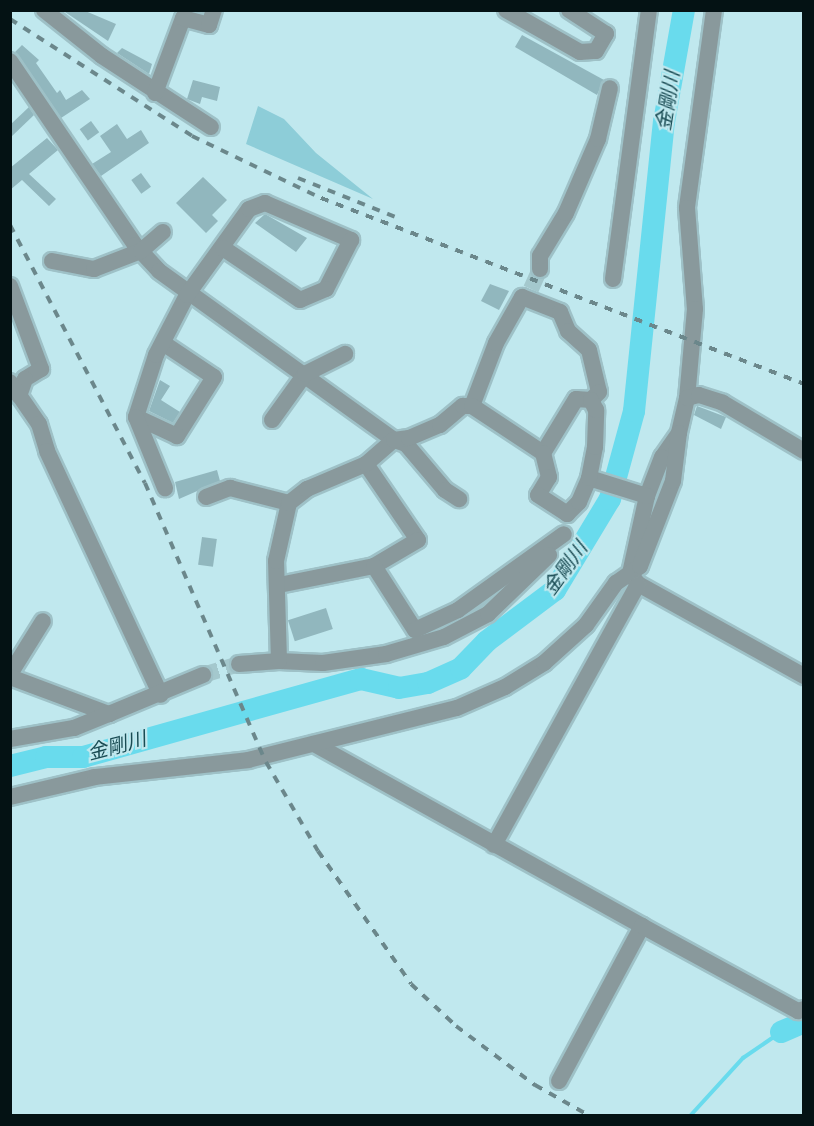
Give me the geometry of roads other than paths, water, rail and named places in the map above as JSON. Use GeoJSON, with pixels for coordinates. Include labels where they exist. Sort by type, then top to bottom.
{"type":"FeatureCollection","features":[{"type":"Feature","properties":{"kind":"street"},"geometry":{"type":"LineString","coordinates":[[44,10],[155,93],[211,127]]}},
{"type":"Feature","properties":{"kind":"street"},"geometry":{"type":"LineString","coordinates":[[155,93],[183,18],[209,25],[214,10]]}},
{"type":"Feature","properties":{"kind":"street"},"geometry":{"type":"LineString","coordinates":[[506,10],[580,52],[596,51],[606,34],[569,10]]}},
{"type":"Feature","properties":{"kind":"street"},"geometry":{"type":"LineString","coordinates":[[613,279],[649,10]]}},
{"type":"Feature","properties":{"kind":"street"},"geometry":{"type":"LineString","coordinates":[[494,845],[651,545],[673,481],[679,433],[687,398],[695,309],[687,208],[716,14]]}},
{"type":"Feature","properties":{"kind":"street"},"geometry":{"type":"LineString","coordinates":[[10,60],[141,251],[187,296],[305,374],[394,440],[406,444],[445,490],[459,499]]}},
{"type":"Feature","properties":{"kind":"street"},"geometry":{"type":"LineString","coordinates":[[540,269],[540,256],[566,213],[598,139],[610,88]]}},
{"type":"Feature","properties":{"kind":"street"},"geometry":{"type":"LineString","coordinates":[[165,488],[136,417],[163,343],[187,296],[249,209],[265,203],[351,240],[326,288],[300,300],[223,248]]}},
{"type":"Feature","properties":{"kind":"street"},"geometry":{"type":"LineString","coordinates":[[52,261],[94,269],[141,251],[163,232]]}},
{"type":"Feature","properties":{"kind":"street"},"geometry":{"type":"LineString","coordinates":[[10,286],[41,369],[25,379],[15,389],[39,424],[47,451],[161,695]]}},
{"type":"Feature","properties":{"kind":"street"},"geometry":{"type":"LineString","coordinates":[[472,406],[494,359],[496,343],[527,293],[560,312],[568,331],[589,350],[599,392],[591,400],[576,399],[543,453]]}},
{"type":"Feature","properties":{"kind":"street"},"geometry":{"type":"LineString","coordinates":[[136,417],[177,436],[214,376],[163,343]]}},
{"type":"Feature","properties":{"kind":"street"},"geometry":{"type":"LineString","coordinates":[[272,420],[305,374],[345,354]]}},
{"type":"Feature","properties":{"kind":"street"},"geometry":{"type":"LineString","coordinates":[[687,398],[699,396],[723,403],[804,451]]}},
{"type":"Feature","properties":{"kind":"street"},"geometry":{"type":"LineString","coordinates":[[239,664],[279,661],[323,663],[386,654],[444,637],[488,614],[516,592],[564,534],[567,514],[579,502],[589,478],[595,438],[591,400]]}},
{"type":"Feature","properties":{"kind":"street"},"geometry":{"type":"LineString","coordinates":[[279,661],[279,585],[276,561],[289,503],[307,489],[366,464],[394,440],[410,438],[440,424],[463,406],[472,406],[543,453],[549,477],[538,495],[567,514]]}},
{"type":"Feature","properties":{"kind":"street"},"geometry":{"type":"LineString","coordinates":[[634,579],[642,494],[662,457],[679,433]]}},
{"type":"Feature","properties":{"kind":"street"},"geometry":{"type":"LineString","coordinates":[[279,585],[374,566],[418,540],[366,464]]}},
{"type":"Feature","properties":{"kind":"street"},"geometry":{"type":"LineString","coordinates":[[589,478],[642,494]]}},
{"type":"Feature","properties":{"kind":"street"},"geometry":{"type":"LineString","coordinates":[[206,497],[230,488],[289,503]]}},
{"type":"Feature","properties":{"kind":"street"},"geometry":{"type":"LineString","coordinates":[[374,566],[415,630],[458,610],[564,534]]}},
{"type":"Feature","properties":{"kind":"street"},"geometry":{"type":"LineString","coordinates":[[10,796],[95,777],[248,760],[457,708],[505,687],[569,640],[616,583],[634,579],[804,676]]}},
{"type":"Feature","properties":{"kind":"street"},"geometry":{"type":"LineString","coordinates":[[44,621],[10,676],[109,714]]}},
{"type":"Feature","properties":{"kind":"street"},"geometry":{"type":"LineString","coordinates":[[10,740],[74,728],[161,695],[203,675]]}},
{"type":"Feature","properties":{"kind":"street"},"geometry":{"type":"LineString","coordinates":[[314,744],[798,1011],[804,1009]]}},
{"type":"Feature","properties":{"kind":"street"},"geometry":{"type":"LineString","coordinates":[[559,1081],[642,926]]}},
{"type":"Feature","properties":{"kind":"waterway","name":"金剛川"},"geometry":{"type":"LineString","coordinates":[[10,766],[46,757],[83,757],[361,679],[399,688],[428,683],[461,668],[487,641],[555,590],[610,499],[634,411],[664,122],[684,10]]}},
{"type":"Feature","properties":{"kind":"waterway"},"geometry":{"type":"LineString","coordinates":[[781,1032],[804,1022]]}},
{"type":"Feature","properties":{"kind":"waterway"},"geometry":{"type":"LineString","coordinates":[[690,1116],[743,1058],[781,1032]]}},
{"type":"Feature","properties":{"kind":"tunnel"},"geometry":{"type":"LineString","coordinates":[[531,289],[540,269]]}},
{"type":"Feature","properties":{"kind":"tunnel"},"geometry":{"type":"LineString","coordinates":[[203,675],[239,664]]}},
{"type":"Feature","properties":{"kind":"railway"},"geometry":{"type":"LineString","coordinates":[[10,19],[192,136],[321,198],[804,384]]}},
{"type":"Feature","properties":{"kind":"railway"},"geometry":{"type":"LineString","coordinates":[[298,178],[398,218]]}},
{"type":"Feature","properties":{"kind":"railway"},"geometry":{"type":"LineString","coordinates":[[10,225],[145,483],[266,762],[318,851],[411,984],[456,1026],[535,1085],[590,1116]]}}]}
